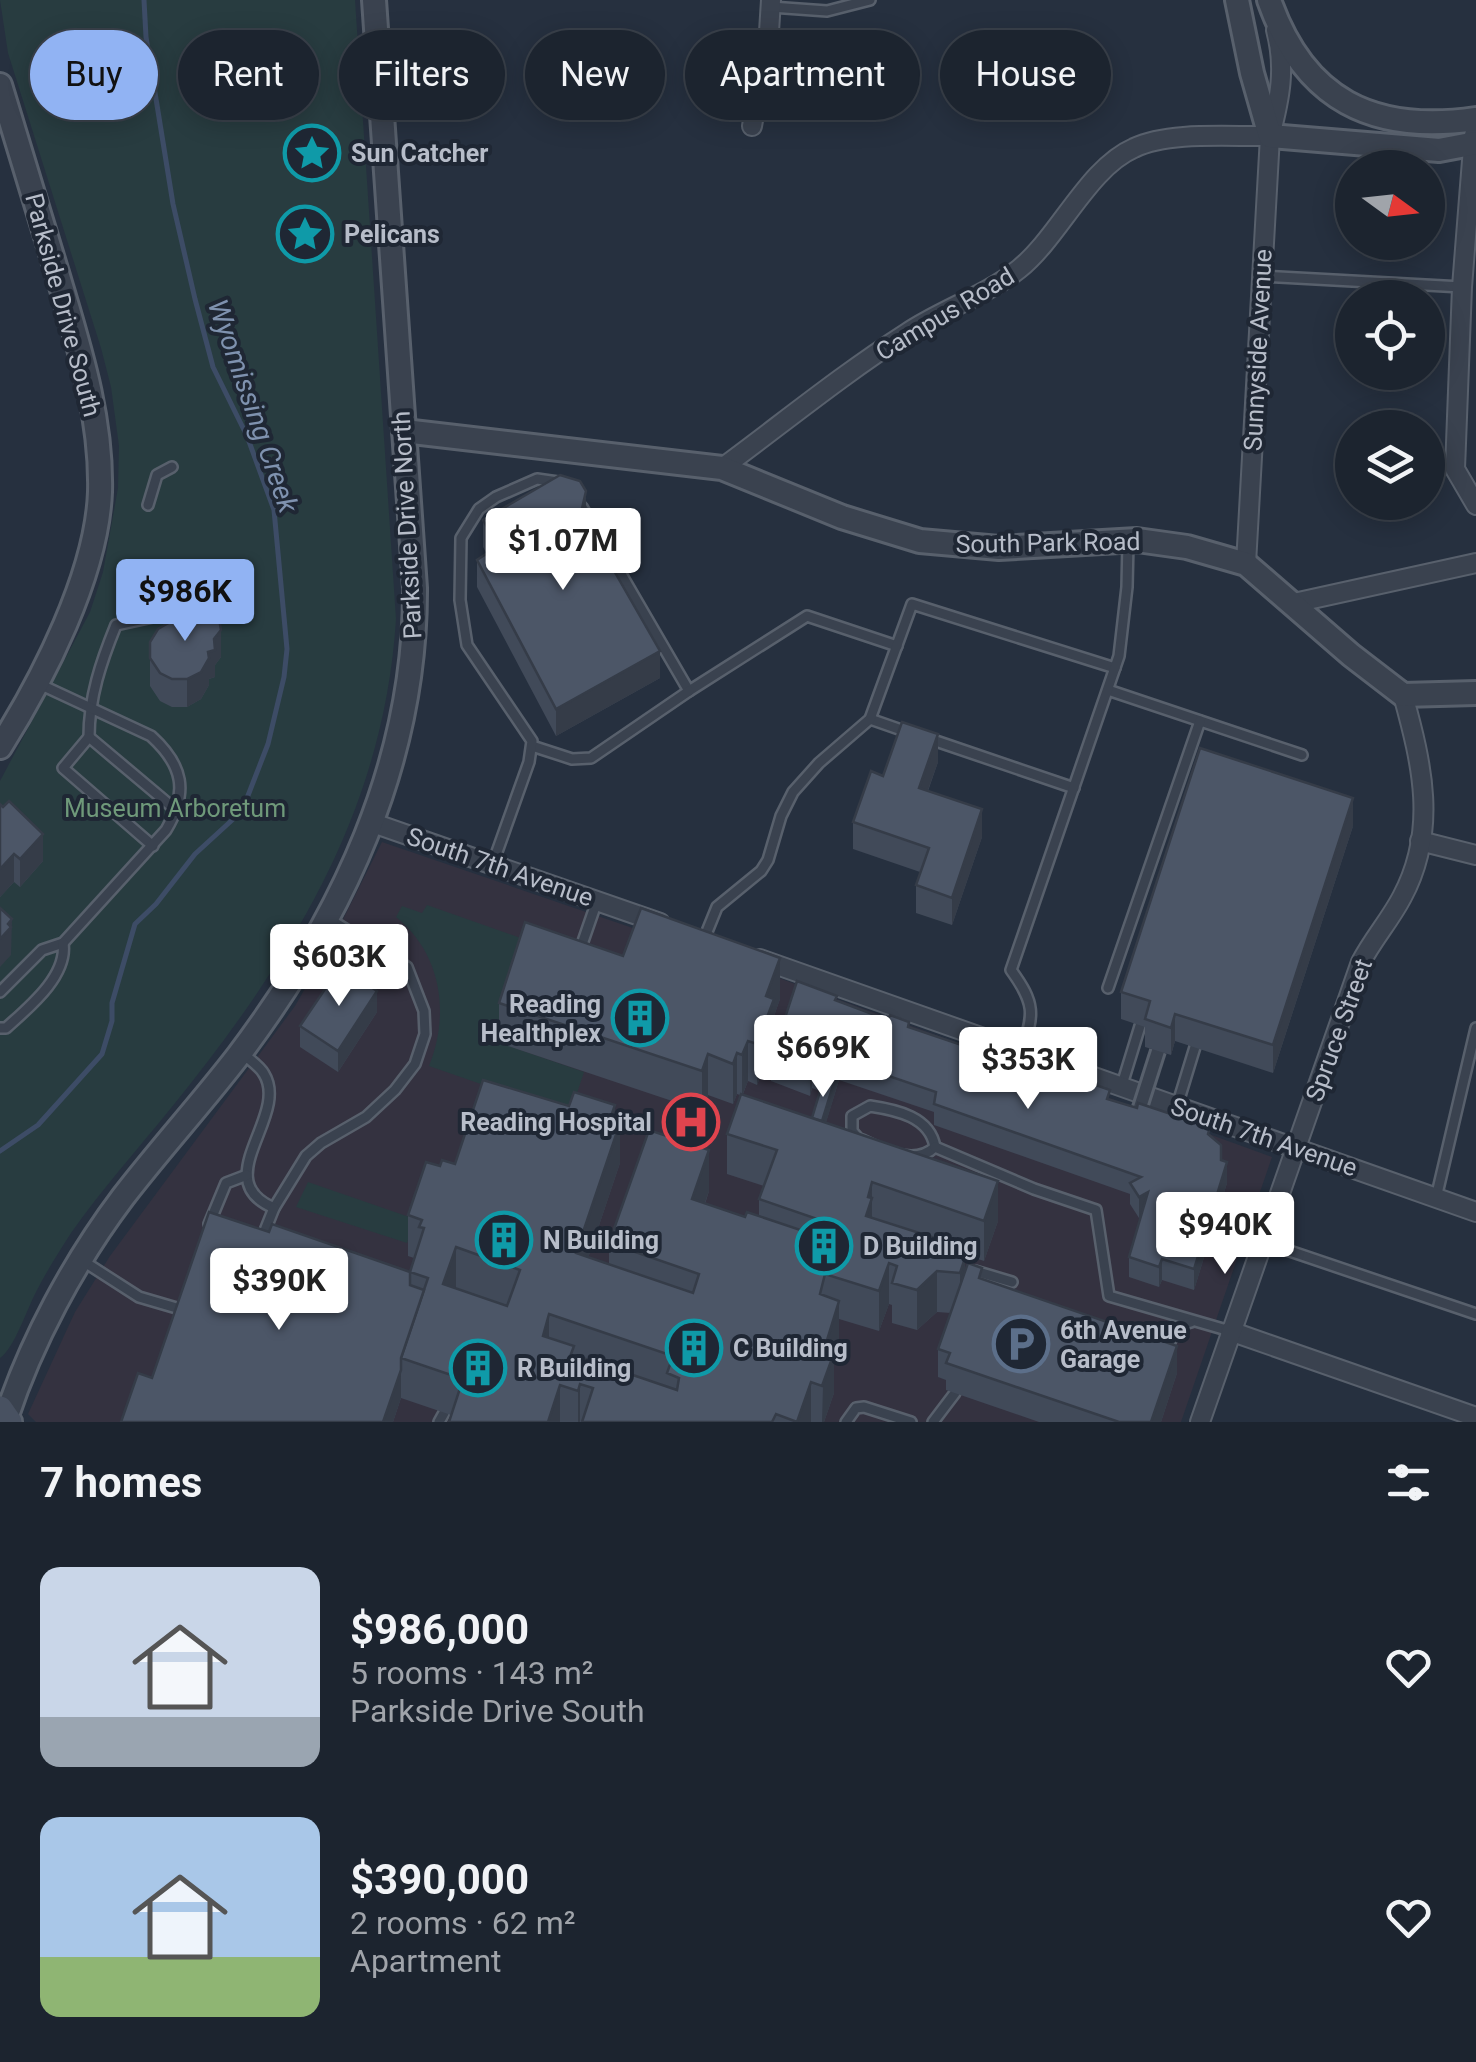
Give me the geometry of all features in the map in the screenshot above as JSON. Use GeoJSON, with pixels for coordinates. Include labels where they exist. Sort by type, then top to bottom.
{"type":"FeatureCollection","features":[{"type":"Feature","properties":{"kind":"street","name":"Parkside Drive North"},"geometry":{"type":"LineString","coordinates":[[5,1418],[40,1333],[122,1198],[241,1052],[304,959],[373,823],[401,732],[414,653],[415,588],[374,0]]}},
{"type":"Feature","properties":{"kind":"street"},"geometry":{"type":"LineString","coordinates":[[1237,0],[1270,136],[1438,150],[1475,131]]}},
{"type":"Feature","properties":{"kind":"street"},"geometry":{"type":"LineString","coordinates":[[1269,0],[1278,28],[1307,73],[1326,91],[1374,116],[1475,131]]}},
{"type":"Feature","properties":{"kind":"street","name":"Sunnyside Avenue"},"geometry":{"type":"LineString","coordinates":[[1246,564],[1270,136],[1283,67],[1269,0]]}},
{"type":"Feature","properties":{"kind":"street"},"geometry":{"type":"LineString","coordinates":[[752,126],[771,3]]}},
{"type":"Feature","properties":{"kind":"street","name":"Parkside Drive South"},"geometry":{"type":"LineString","coordinates":[[0,85],[84,364],[98,434],[100,496],[72,608],[0,747]]}},
{"type":"Feature","properties":{"kind":"street"},"geometry":{"type":"LineString","coordinates":[[1475,131],[1469,287],[1455,469],[1476,505]]}},
{"type":"Feature","properties":{"kind":"street","name":"Campus Road"},"geometry":{"type":"LineString","coordinates":[[722,468],[901,336],[1021,268],[1087,190],[1132,148],[1160,140],[1270,136]]}},
{"type":"Feature","properties":{"kind":"street","name":"South Park Road"},"geometry":{"type":"LineString","coordinates":[[404,431],[722,468],[842,517],[920,540],[999,548],[1128,540],[1187,546],[1246,564],[1403,695]]}},
{"type":"Feature","properties":{"kind":"street"},"geometry":{"type":"LineString","coordinates":[[1294,603],[1476,563]]}},
{"type":"Feature","properties":{"kind":"street"},"geometry":{"type":"LineString","coordinates":[[1403,695],[1476,693]]}},
{"type":"Feature","properties":{"kind":"street","name":"Spruce Street"},"geometry":{"type":"LineString","coordinates":[[1200,1422],[1361,962],[1406,891],[1420,841],[1424,784],[1403,695]]}},
{"type":"Feature","properties":{"kind":"street","name":"South 7th Avenue"},"geometry":{"type":"LineString","coordinates":[[373,823],[597,900],[639,926],[706,939],[1476,1212]]}},
{"type":"Feature","properties":{"kind":"street"},"geometry":{"type":"LineString","coordinates":[[1420,841],[1476,854]]}},
{"type":"Feature","properties":{"kind":"street"},"geometry":{"type":"LineString","coordinates":[[1133,1128],[1158,1051]]}},
{"type":"Feature","properties":{"kind":"street"},"geometry":{"type":"LineString","coordinates":[[1230,1331],[1476,1417]]}},
{"type":"Feature","properties":{"kind":"lane"},"geometry":{"type":"LineString","coordinates":[[771,3],[827,12],[870,0]]}},
{"type":"Feature","properties":{"kind":"lane"},"geometry":{"type":"LineString","coordinates":[[1389,147],[1394,120]]}},
{"type":"Feature","properties":{"kind":"lane"},"geometry":{"type":"LineString","coordinates":[[1262,276],[1469,287]]}},
{"type":"Feature","properties":{"kind":"lane"},"geometry":{"type":"LineString","coordinates":[[148,505],[157,475],[172,467]]}},
{"type":"Feature","properties":{"kind":"lane"},"geometry":{"type":"LineString","coordinates":[[493,864],[532,746],[522,724],[467,645],[460,600],[461,538],[479,509],[526,482],[548,480],[572,491],[689,691]]}},
{"type":"Feature","properties":{"kind":"lane"},"geometry":{"type":"LineString","coordinates":[[1021,1052],[1032,1008],[1024,987],[1011,970],[1115,668],[1125,614],[1128,540]]}},
{"type":"Feature","properties":{"kind":"lane"},"geometry":{"type":"LineString","coordinates":[[706,939],[717,907],[761,871],[768,860],[793,792],[819,763],[870,719],[912,604],[1115,668]]}},
{"type":"Feature","properties":{"kind":"lane"},"geometry":{"type":"LineString","coordinates":[[532,746],[572,759],[591,758],[606,751],[689,691],[807,616],[897,646]]}},
{"type":"Feature","properties":{"kind":"lane"},"geometry":{"type":"LineString","coordinates":[[152,846],[62,768],[89,737],[89,709],[116,626],[153,618]]}},
{"type":"Feature","properties":{"kind":"lane"},"geometry":{"type":"LineString","coordinates":[[0,992],[42,950],[63,943],[152,846],[177,811],[180,782],[166,750],[150,736],[36,683]]}},
{"type":"Feature","properties":{"kind":"lane"},"geometry":{"type":"LineString","coordinates":[[1108,690],[1302,754]]}},
{"type":"Feature","properties":{"kind":"lane"},"geometry":{"type":"LineString","coordinates":[[870,719],[1074,788]]}},
{"type":"Feature","properties":{"kind":"lane"},"geometry":{"type":"LineString","coordinates":[[1108,988],[1122,962],[1200,721]]}},
{"type":"Feature","properties":{"kind":"lane"},"geometry":{"type":"LineString","coordinates":[[89,737],[177,811]]}},
{"type":"Feature","properties":{"kind":"lane"},"geometry":{"type":"LineString","coordinates":[[593,959],[578,954],[597,900]]}},
{"type":"Feature","properties":{"kind":"lane"},"geometry":{"type":"LineString","coordinates":[[260,1246],[274,1208],[306,1156],[366,1117],[395,1090],[415,1064],[425,1034],[424,1011],[407,967],[326,917]]}},
{"type":"Feature","properties":{"kind":"lane"},"geometry":{"type":"LineString","coordinates":[[0,1028],[6,1028],[25,1011],[48,985],[61,965],[63,943]]}},
{"type":"Feature","properties":{"kind":"lane"},"geometry":{"type":"LineString","coordinates":[[1121,1088],[1140,1026]]}},
{"type":"Feature","properties":{"kind":"lane"},"geometry":{"type":"LineString","coordinates":[[1436,1198],[1476,1028]]}},
{"type":"Feature","properties":{"kind":"lane"},"geometry":{"type":"LineString","coordinates":[[1177,1106],[1194,1048]]}},
{"type":"Feature","properties":{"kind":"lane"},"geometry":{"type":"LineString","coordinates":[[241,1052],[260,1068],[268,1085],[248,1185],[259,1202],[274,1208]]}},
{"type":"Feature","properties":{"kind":"lane"},"geometry":{"type":"LineString","coordinates":[[1462,1085],[1476,1088]]}},
{"type":"Feature","properties":{"kind":"lane"},"geometry":{"type":"LineString","coordinates":[[870,1106],[914,1119],[926,1124],[935,1147],[926,1156],[916,1158],[873,1146],[852,1131],[852,1116],[870,1106]]}},
{"type":"Feature","properties":{"kind":"lane"},"geometry":{"type":"LineString","coordinates":[[935,1147],[1034,1189],[1096,1210],[1109,1296],[1230,1331]]}},
{"type":"Feature","properties":{"kind":"lane"},"geometry":{"type":"LineString","coordinates":[[204,1241],[221,1190],[226,1183],[247,1175]]}},
{"type":"Feature","properties":{"kind":"lane"},"geometry":{"type":"LineString","coordinates":[[1263,1242],[1476,1314]]}},
{"type":"Feature","properties":{"kind":"lane"},"geometry":{"type":"LineString","coordinates":[[82,1261],[139,1298],[180,1309]]}},
{"type":"Feature","properties":{"kind":"lane"},"geometry":{"type":"LineString","coordinates":[[958,1266],[1012,1282]]}},
{"type":"Feature","properties":{"kind":"lane"},"geometry":{"type":"LineString","coordinates":[[173,1326],[186,1292]]}},
{"type":"Feature","properties":{"kind":"lane"},"geometry":{"type":"LineString","coordinates":[[1156,1366],[1180,1325],[1194,1322]]}},
{"type":"Feature","properties":{"kind":"lane"},"geometry":{"type":"LineString","coordinates":[[933,1422],[955,1393]]}},
{"type":"Feature","properties":{"kind":"lane"},"geometry":{"type":"LineString","coordinates":[[846,1422],[856,1408],[864,1407],[910,1422]]}},
{"type":"Feature","properties":{"kind":"shaded area","name":"Reading Hospital"},"geometry":{"type":"Polygon","coordinates":[[[382,842],[776,977],[1272,1157],[1181,1422],[36,1422],[28,1414],[75,1312],[110,1256],[295,1006],[382,842]]]}},
{"type":"Feature","properties":{"kind":"green space","name":"Museum Arboretum"},"geometry":{"type":"Polygon","coordinates":[[[0,0],[355,0],[357,30],[339,30],[339,120],[363,120],[396,619],[388,689],[373,756],[324,881],[255,997],[71,1233],[0,1358],[0,781],[90,612],[103,572],[118,488],[119,446],[101,348],[8,53],[0,0]]]}},
{"type":"Feature","properties":{"kind":"green space"},"geometry":{"type":"Polygon","coordinates":[[[427,905],[532,942],[500,1043],[584,1072],[560,1144],[501,1091],[429,1066],[439,1026],[438,986],[424,949],[396,917],[402,906],[422,913],[427,905]]]}},
{"type":"Feature","properties":{"kind":"green space"},"geometry":{"type":"Polygon","coordinates":[[[308,1182],[415,1219],[407,1243],[296,1207],[308,1182]]]}},
{"type":"Feature","properties":{"kind":"building"},"geometry":{"type":"Polygon","coordinates":[[[560,475],[580,481],[586,491],[581,513],[660,651],[556,709],[477,560],[498,546],[483,520],[560,475]]]}},
{"type":"Feature","properties":{"kind":"building"},"geometry":{"type":"Polygon","coordinates":[[[208,607],[218,613],[221,630],[214,639],[215,650],[208,652],[201,672],[187,679],[172,679],[160,673],[150,658],[150,642],[158,629],[172,621],[184,622],[190,611],[208,607]]]}},
{"type":"Feature","properties":{"kind":"building"},"geometry":{"type":"Polygon","coordinates":[[[902,722],[938,734],[919,788],[982,809],[952,898],[916,885],[929,848],[853,822],[871,771],[883,776],[902,722]]]}},
{"type":"Feature","properties":{"kind":"building"},"geometry":{"type":"Polygon","coordinates":[[[1200,748],[1353,798],[1273,1045],[1175,1014],[1171,1028],[1145,1019],[1150,1001],[1121,992],[1200,748]]]}},
{"type":"Feature","properties":{"kind":"building"},"geometry":{"type":"Polygon","coordinates":[[[9,801],[43,834],[20,859],[14,854],[0,869],[0,804],[3,807],[9,801]]]}},
{"type":"Feature","properties":{"kind":"building"},"geometry":{"type":"Polygon","coordinates":[[[0,908],[12,919],[8,924],[11,927],[0,939],[0,908]]]}},
{"type":"Feature","properties":{"kind":"building","name":"Reading Healthplex"},"geometry":{"type":"Polygon","coordinates":[[[641,908],[780,958],[766,996],[774,999],[757,1044],[748,1041],[733,1064],[708,1054],[702,1071],[499,1003],[525,922],[623,956],[641,908]]]}},
{"type":"Feature","properties":{"kind":"building"},"geometry":{"type":"Polygon","coordinates":[[[340,967],[377,991],[338,1051],[300,1026],[340,967]]]}},
{"type":"Feature","properties":{"kind":"building"},"geometry":{"type":"Polygon","coordinates":[[[797,981],[888,1020],[890,1015],[909,1022],[908,1027],[982,1052],[984,1046],[1110,1090],[1107,1099],[1137,1108],[1138,1103],[1210,1127],[1208,1134],[1221,1145],[1221,1160],[1227,1162],[1194,1269],[1162,1259],[1159,1267],[1129,1257],[1148,1192],[1139,1197],[1130,1183],[1141,1177],[934,1104],[936,1092],[839,1059],[834,1075],[812,1067],[810,1075],[771,1061],[797,981]]]}},
{"type":"Feature","properties":{"kind":"building"},"geometry":{"type":"Polygon","coordinates":[[[824,1078],[834,1082],[822,1121],[812,1118],[824,1078]]]}},
{"type":"Feature","properties":{"kind":"building"},"geometry":{"type":"Polygon","coordinates":[[[483,1080],[569,1106],[574,1092],[615,1105],[610,1119],[620,1123],[576,1253],[693,1293],[699,1274],[609,1243],[649,1130],[709,1150],[692,1199],[745,1217],[747,1212],[818,1236],[823,1221],[759,1199],[777,1150],[727,1134],[741,1094],[998,1181],[984,1221],[872,1182],[866,1216],[957,1245],[953,1254],[965,1258],[960,1273],[937,1271],[917,1290],[892,1283],[897,1266],[889,1263],[879,1291],[825,1274],[820,1294],[839,1301],[824,1350],[834,1353],[822,1386],[811,1382],[797,1422],[776,1414],[772,1422],[582,1422],[593,1388],[580,1384],[578,1391],[560,1385],[548,1422],[449,1422],[463,1379],[401,1358],[428,1278],[410,1272],[424,1228],[419,1227],[422,1220],[408,1215],[426,1162],[440,1166],[442,1160],[455,1164],[483,1080]],[[456,1247],[443,1284],[507,1306],[520,1270],[456,1247]],[[549,1314],[543,1336],[574,1346],[571,1354],[677,1390],[679,1378],[667,1373],[673,1356],[549,1314]]]}},
{"type":"Feature","properties":{"kind":"building"},"geometry":{"type":"Polygon","coordinates":[[[209,1212],[269,1232],[272,1224],[410,1272],[410,1285],[424,1290],[383,1422],[121,1422],[138,1373],[152,1378],[209,1212]]]}},
{"type":"Feature","properties":{"kind":"building","name":"6th Avenue Garage"},"geometry":{"type":"Polygon","coordinates":[[[968,1263],[982,1268],[979,1278],[1177,1346],[1151,1422],[1119,1422],[946,1363],[950,1353],[938,1349],[968,1263]]]}},
{"type":"Feature","properties":{"kind":"waterway","name":"Wyomissing Creek"},"geometry":{"type":"LineString","coordinates":[[0,1151],[38,1125],[102,1054],[135,924],[195,854],[242,811],[268,744],[284,677],[287,649],[274,510],[247,436],[213,367],[195,299],[173,204],[146,37],[144,0]]}},
{"type":"Feature","properties":{"kind":"place","name":"Sun Catcher"},"geometry":{"type":"Point","coordinates":[312,153]}},
{"type":"Feature","properties":{"kind":"place","name":"Pelicans"},"geometry":{"type":"Point","coordinates":[305,234]}},
{"type":"Feature","properties":{"kind":"place","name":"Reading Healthplex"},"geometry":{"type":"Point","coordinates":[640,1018]}},
{"type":"Feature","properties":{"kind":"place","name":"Reading Hospital"},"geometry":{"type":"Point","coordinates":[691,1122]}},
{"type":"Feature","properties":{"kind":"place","name":"N Building"},"geometry":{"type":"Point","coordinates":[504,1240]}},
{"type":"Feature","properties":{"kind":"place","name":"D Building"},"geometry":{"type":"Point","coordinates":[824,1246]}},
{"type":"Feature","properties":{"kind":"place","name":"6th Avenue Garage"},"geometry":{"type":"Point","coordinates":[1021,1344]}},
{"type":"Feature","properties":{"kind":"place","name":"C Building"},"geometry":{"type":"Point","coordinates":[694,1348]}},
{"type":"Feature","properties":{"kind":"place","name":"R Building"},"geometry":{"type":"Point","coordinates":[478,1368]}}]}
